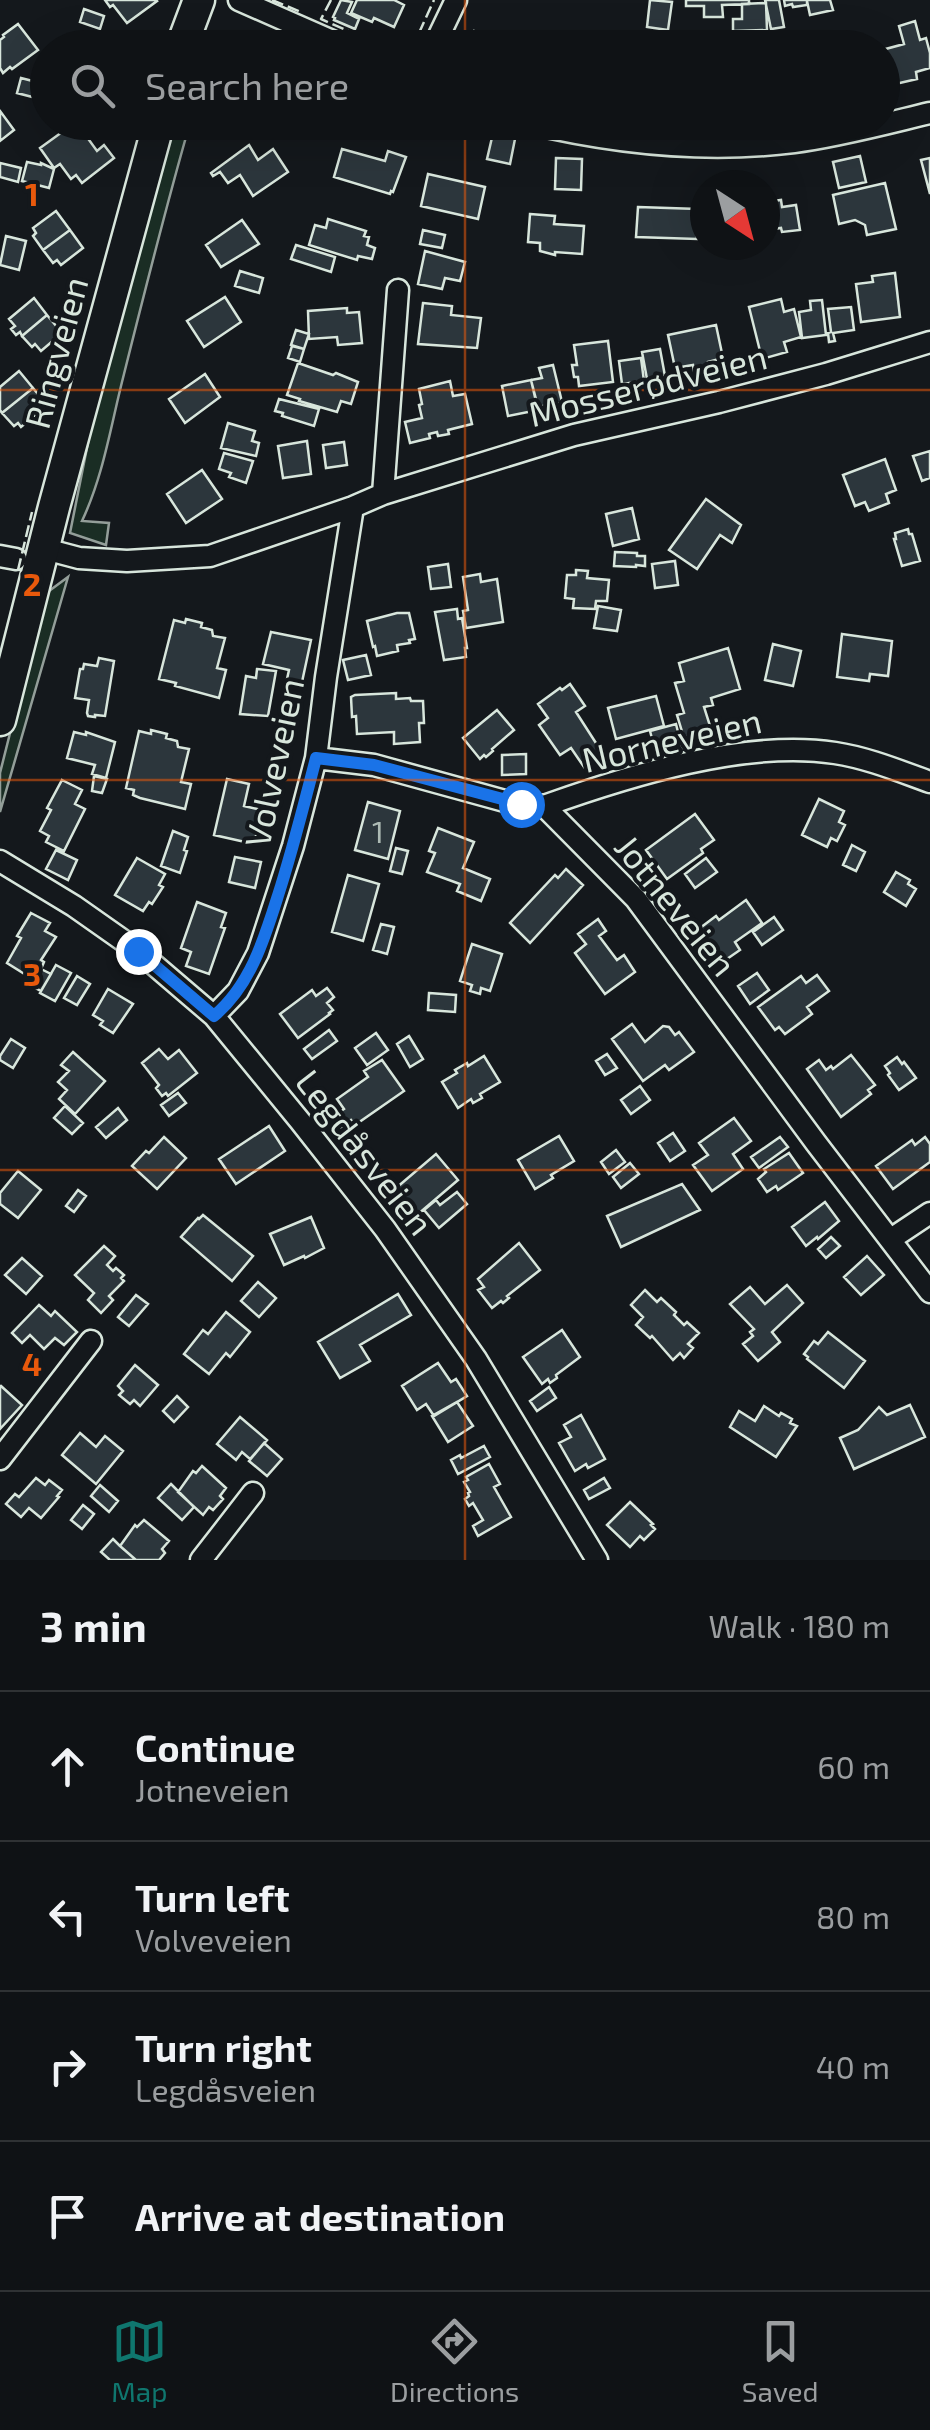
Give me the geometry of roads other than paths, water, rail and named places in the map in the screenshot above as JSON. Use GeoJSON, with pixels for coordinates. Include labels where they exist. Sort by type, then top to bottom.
{"type":"FeatureCollection","features":[{"type":"Feature","properties":{"kind":"main road"},"geometry":{"type":"LineString","coordinates":[[188,30],[199,0]]}},
{"type":"Feature","properties":{"kind":"main road","name":"Ringveien"},"geometry":{"type":"LineString","coordinates":[[0,720],[20,555],[152,140]]}},
{"type":"Feature","properties":{"kind":"street"},"geometry":{"type":"LineString","coordinates":[[239,0],[307,30]]}},
{"type":"Feature","properties":{"kind":"street"},"geometry":{"type":"LineString","coordinates":[[442,30],[456,0]]}},
{"type":"Feature","properties":{"kind":"street"},"geometry":{"type":"LineString","coordinates":[[900,119],[930,112]]}},
{"type":"Feature","properties":{"kind":"street"},"geometry":{"type":"LineString","coordinates":[[629,140],[752,146],[806,140]]}},
{"type":"Feature","properties":{"kind":"street"},"geometry":{"type":"LineString","coordinates":[[383,494],[398,290]]}},
{"type":"Feature","properties":{"kind":"street","name":"Mosserødveien"},"geometry":{"type":"LineString","coordinates":[[20,555],[127,562],[210,556],[383,494],[574,435],[719,402],[930,342]]}},
{"type":"Feature","properties":{"kind":"street","name":"Volveveien"},"geometry":{"type":"LineString","coordinates":[[214,1016],[238,990],[266,935],[294,846],[316,758],[354,507]]}},
{"type":"Feature","properties":{"kind":"street","name":"Norneveien"},"geometry":{"type":"LineString","coordinates":[[544,806],[644,775],[729,755],[785,749],[834,753],[879,763],[930,782]]}},
{"type":"Feature","properties":{"kind":"street"},"geometry":{"type":"LineString","coordinates":[[316,758],[374,765],[512,803],[544,806]]}},
{"type":"Feature","properties":{"kind":"street","name":"Jotneveien"},"geometry":{"type":"LineString","coordinates":[[544,806],[636,899],[930,1292]]}},
{"type":"Feature","properties":{"kind":"street","name":"Legdåsveien"},"geometry":{"type":"LineString","coordinates":[[0,860],[138,951],[214,1016],[384,1229],[476,1359],[596,1560]]}},
{"type":"Feature","properties":{"kind":"street"},"geometry":{"type":"LineString","coordinates":[[891,1238],[930,1213]]}},
{"type":"Feature","properties":{"kind":"street"},"geometry":{"type":"LineString","coordinates":[[0,1459],[91,1342]]}},
{"type":"Feature","properties":{"kind":"street"},"geometry":{"type":"LineString","coordinates":[[201,1560],[252,1493]]}}]}
